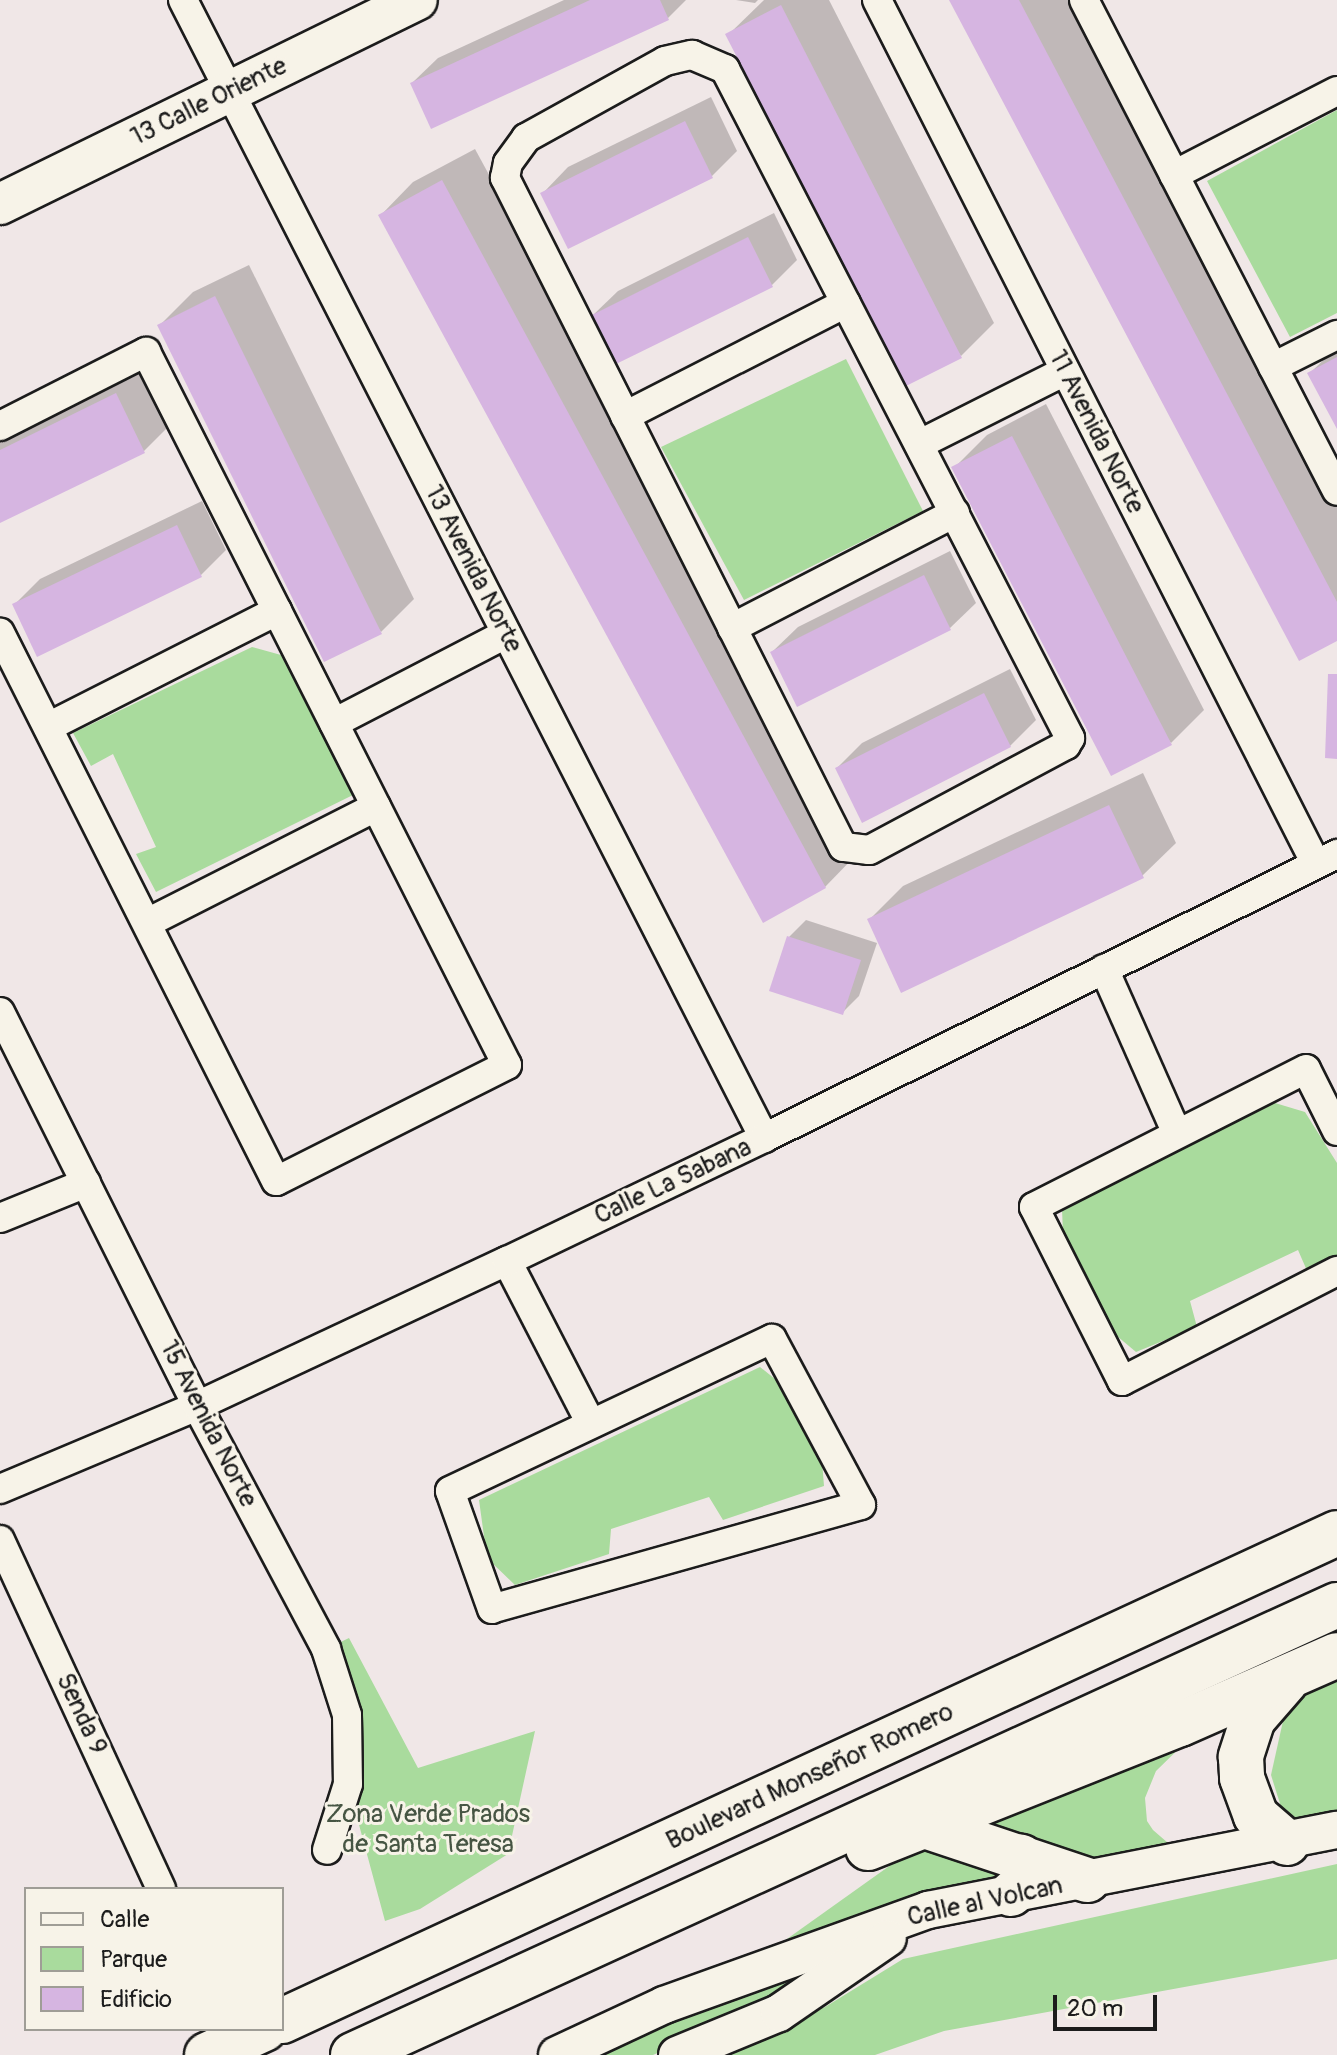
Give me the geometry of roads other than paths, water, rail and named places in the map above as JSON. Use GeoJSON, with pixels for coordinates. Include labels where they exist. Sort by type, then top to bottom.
{"type":"FeatureCollection","features":[{"type":"Feature","properties":{"kind":"highway","name":"Boulevard Monseñor Romero"},"geometry":{"type":"LineString","coordinates":[[284,2020],[1337,1533]]}},
{"type":"Feature","properties":{"kind":"highway"},"geometry":{"type":"LineString","coordinates":[[353,2055],[1337,1605]]}},
{"type":"Feature","properties":{"kind":"highway"},"geometry":{"type":"LineString","coordinates":[[591,1947],[928,1827],[1337,1655]]}},
{"type":"Feature","properties":{"kind":"highway"},"geometry":{"type":"LineString","coordinates":[[1287,1843],[1256,1816],[1242,1778],[1241,1757],[1253,1719],[1291,1676]]}},
{"type":"Feature","properties":{"kind":"highway"},"geometry":{"type":"LineString","coordinates":[[928,1827],[1016,1876],[1087,1880]]}},
{"type":"Feature","properties":{"kind":"highway"},"geometry":{"type":"LineString","coordinates":[[207,2055],[260,2031]]}},
{"type":"Feature","properties":{"kind":"main road","name":"13 Calle Oriente"},"geometry":{"type":"LineString","coordinates":[[0,204],[417,0]]}},
{"type":"Feature","properties":{"kind":"street","name":"13 Avenida Norte"},"geometry":{"type":"LineString","coordinates":[[183,0],[764,1138]]}},
{"type":"Feature","properties":{"kind":"street","name":"11 Avenida Norte"},"geometry":{"type":"LineString","coordinates":[[877,0],[1065,371],[1326,859]]}},
{"type":"Feature","properties":{"kind":"street"},"geometry":{"type":"LineString","coordinates":[[1084,0],[1337,491]]}},
{"type":"Feature","properties":{"kind":"street"},"geometry":{"type":"LineString","coordinates":[[692,55],[725,69],[1067,728],[1069,741],[869,850],[843,847],[625,416],[505,178],[508,163],[526,138],[665,61],[692,55]]}},
{"type":"Feature","properties":{"kind":"street"},"geometry":{"type":"LineString","coordinates":[[1174,175],[1337,91]]}},
{"type":"Feature","properties":{"kind":"street"},"geometry":{"type":"LineString","coordinates":[[625,416],[846,303]]}},
{"type":"Feature","properties":{"kind":"street"},"geometry":{"type":"LineString","coordinates":[[1273,367],[1337,335]]}},
{"type":"Feature","properties":{"kind":"street"},"geometry":{"type":"LineString","coordinates":[[0,426],[146,352],[507,1065],[276,1181],[0,633]]}},
{"type":"Feature","properties":{"kind":"street"},"geometry":{"type":"LineString","coordinates":[[920,444],[1065,371]]}},
{"type":"Feature","properties":{"kind":"street"},"geometry":{"type":"LineString","coordinates":[[732,628],[955,513]]}},
{"type":"Feature","properties":{"kind":"street"},"geometry":{"type":"LineString","coordinates":[[48,727],[277,611]]}},
{"type":"Feature","properties":{"kind":"street"},"geometry":{"type":"LineString","coordinates":[[334,723],[506,634]]}},
{"type":"Feature","properties":{"kind":"street"},"geometry":{"type":"LineString","coordinates":[[147,923],[376,807]]}},
{"type":"Feature","properties":{"kind":"street","name":"Calle La Sabana"},"geometry":{"type":"LineString","coordinates":[[0,1489],[197,1406],[507,1261],[764,1138],[1326,859]]}},
{"type":"Feature","properties":{"kind":"street"},"geometry":{"type":"LineString","coordinates":[[1104,969],[1177,1134]]}},
{"type":"Feature","properties":{"kind":"street","name":"15 Avenida Norte"},"geometry":{"type":"LineString","coordinates":[[0,1012],[197,1406],[326,1649],[347,1715],[348,1784],[327,1850]]}},
{"type":"Feature","properties":{"kind":"street"},"geometry":{"type":"LineString","coordinates":[[1337,1131],[1306,1069],[1034,1207],[1122,1381],[1337,1271]]}},
{"type":"Feature","properties":{"kind":"street"},"geometry":{"type":"LineString","coordinates":[[0,1218],[86,1183]]}},
{"type":"Feature","properties":{"kind":"street"},"geometry":{"type":"LineString","coordinates":[[507,1261],[591,1424]]}},
{"type":"Feature","properties":{"kind":"street"},"geometry":{"type":"LineString","coordinates":[[772,1339],[861,1505],[492,1609],[450,1491],[591,1424],[772,1339]]}},
{"type":"Feature","properties":{"kind":"street","name":"Senda 9"},"geometry":{"type":"LineString","coordinates":[[0,1540],[160,1887]]}},
{"type":"Feature","properties":{"kind":"street","name":"Calle al Volcan"},"geometry":{"type":"LineString","coordinates":[[1087,1880],[1287,1843],[1337,1830]]}},
{"type":"Feature","properties":{"kind":"street","name":"Calle al Volcan"},"geometry":{"type":"LineString","coordinates":[[560,2054],[676,2000],[1016,1876]]}},
{"type":"Feature","properties":{"kind":"street"},"geometry":{"type":"LineString","coordinates":[[677,2055],[779,2013],[928,1910]]}},
{"type":"Feature","properties":{"kind":"park label","name":"Zona Verde Prados de Santa Teresa"},"geometry":{"type":"Point","coordinates":[428,1830]}}]}
